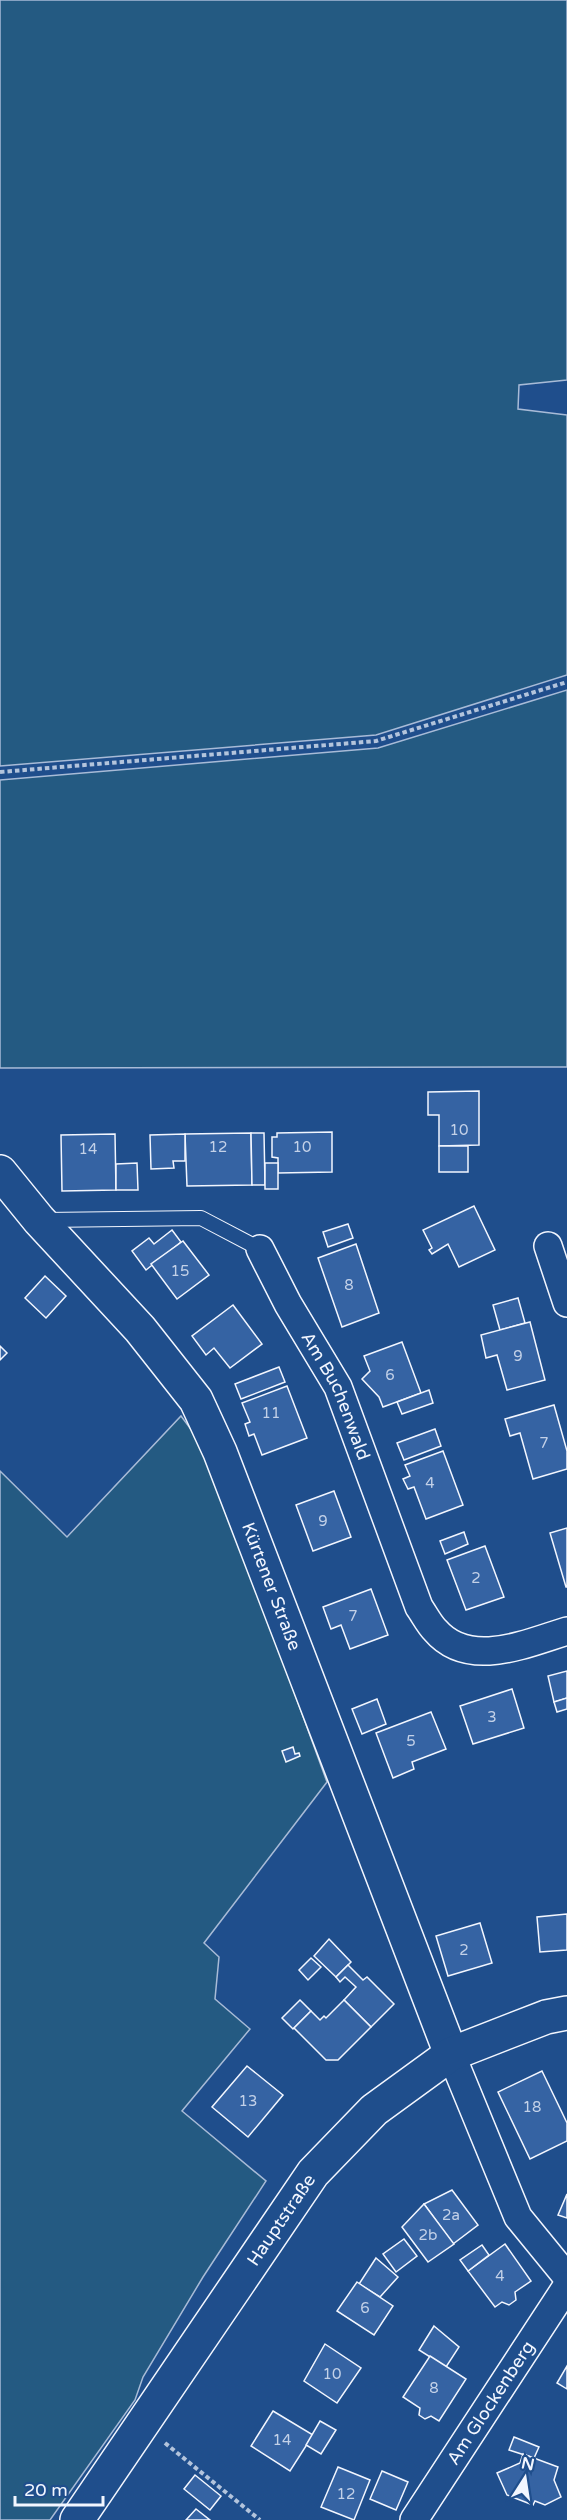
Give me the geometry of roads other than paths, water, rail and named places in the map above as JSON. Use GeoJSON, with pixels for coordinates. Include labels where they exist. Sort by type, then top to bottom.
{"type":"FeatureCollection","features":[{"type":"Feature","properties":{"kind":"street","name":"Kürtener Straße"},"geometry":{"type":"LineString","coordinates":[[0,1172],[39,1220],[140,1329],[196,1400],[220,1452],[451,2054]]}},
{"type":"Feature","properties":{"kind":"street"},"geometry":{"type":"LineString","coordinates":[[548,1246],[567,1303]]}},
{"type":"Feature","properties":{"kind":"street","name":"Am Buchenwald"},"geometry":{"type":"LineString","coordinates":[[260,1249],[288,1304],[338,1387],[419,1607],[435,1632],[453,1644],[479,1653],[506,1650],[567,1631]]}},
{"type":"Feature","properties":{"kind":"street","name":"Hauptstraße"},"geometry":{"type":"LineString","coordinates":[[77,2520],[313,2173],[374,2110],[451,2054],[546,2017],[567,2013]]}},
{"type":"Feature","properties":{"kind":"street"},"geometry":{"type":"LineString","coordinates":[[451,2054],[518,2217],[567,2277]]}},
{"type":"Feature","properties":{"kind":"street","name":"Am Glockenberg"},"geometry":{"type":"LineString","coordinates":[[414,2520],[567,2286]]}},
{"type":"Feature","properties":{"kind":"lane","name":"Am Buchenwald"},"geometry":{"type":"LineString","coordinates":[[39,1220],[201,1218],[260,1249]]}}]}
